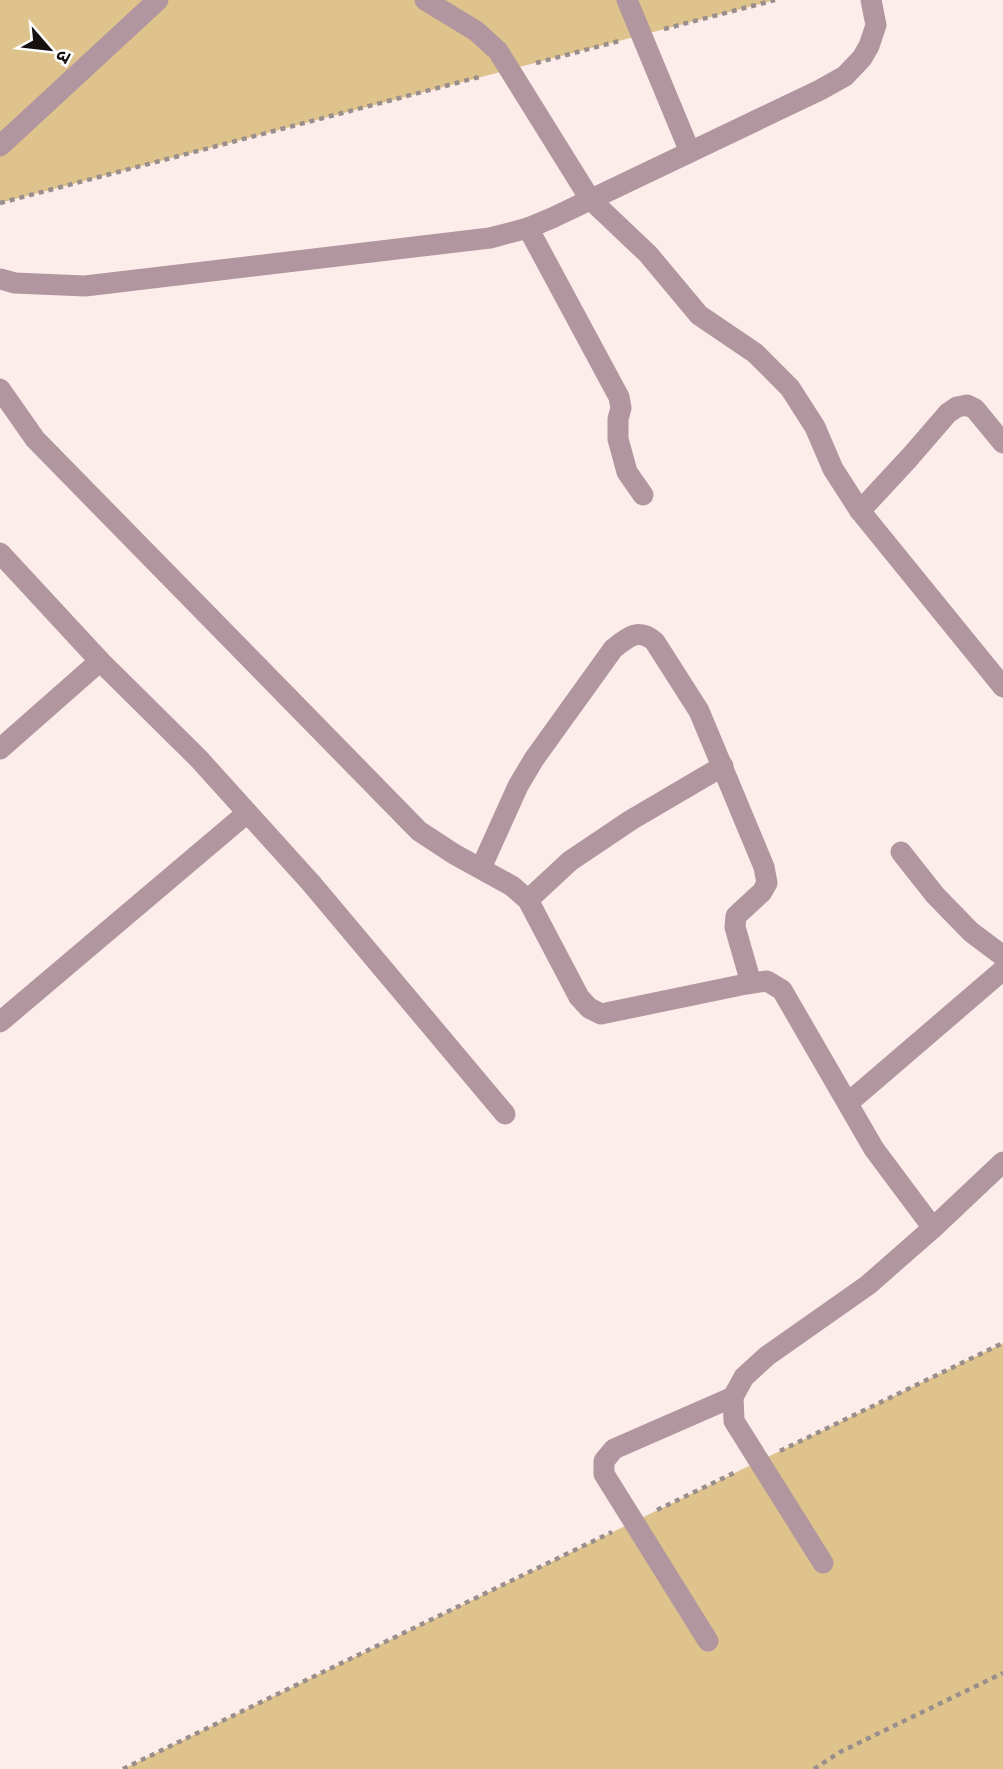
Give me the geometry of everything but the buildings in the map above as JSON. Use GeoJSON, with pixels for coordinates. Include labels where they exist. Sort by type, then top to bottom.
{"type":"FeatureCollection","features":[{"type":"Feature","properties":{"kind":"street"},"geometry":{"type":"LineString","coordinates":[[0,146],[158,0]]}},
{"type":"Feature","properties":{"kind":"street"},"geometry":{"type":"LineString","coordinates":[[425,0],[476,31],[498,51],[590,199],[648,254],[699,315],[755,353],[790,388],[815,427],[834,469],[860,511],[1003,687]]}},
{"type":"Feature","properties":{"kind":"street"},"geometry":{"type":"LineString","coordinates":[[627,0],[690,152]]}},
{"type":"Feature","properties":{"kind":"street"},"geometry":{"type":"LineString","coordinates":[[0,278],[15,283],[85,286],[490,238],[528,228],[845,76],[869,46],[876,25],[871,0]]}},
{"type":"Feature","properties":{"kind":"street"},"geometry":{"type":"LineString","coordinates":[[528,228],[619,397],[621,408],[618,439],[627,472],[643,495]]}},
{"type":"Feature","properties":{"kind":"street"},"geometry":{"type":"LineString","coordinates":[[0,389],[35,439],[419,831],[512,886],[528,900],[579,997],[589,1008],[601,1014],[767,981],[782,989],[874,1149],[933,1228]]}},
{"type":"Feature","properties":{"kind":"street"},"geometry":{"type":"LineString","coordinates":[[860,511],[948,413],[957,407],[967,405],[975,409],[1003,443]]}},
{"type":"Feature","properties":{"kind":"street"},"geometry":{"type":"LineString","coordinates":[[0,553],[100,661],[199,759],[310,883],[505,1114]]}},
{"type":"Feature","properties":{"kind":"street"},"geometry":{"type":"LineString","coordinates":[[481,868],[518,786],[534,759],[613,649],[631,635],[648,636],[655,642],[699,711],[764,867],[767,883],[762,892],[736,916],[735,927],[751,984]]}},
{"type":"Feature","properties":{"kind":"street"},"geometry":{"type":"LineString","coordinates":[[0,749],[100,661]]}},
{"type":"Feature","properties":{"kind":"street"},"geometry":{"type":"LineString","coordinates":[[528,900],[570,861],[631,820],[723,766]]}},
{"type":"Feature","properties":{"kind":"street"},"geometry":{"type":"LineString","coordinates":[[0,1022],[247,813]]}},
{"type":"Feature","properties":{"kind":"street"},"geometry":{"type":"LineString","coordinates":[[901,852],[935,895],[971,932],[1003,956]]}},
{"type":"Feature","properties":{"kind":"street"},"geometry":{"type":"LineString","coordinates":[[848,1103],[1003,970]]}},
{"type":"Feature","properties":{"kind":"street"},"geometry":{"type":"LineString","coordinates":[[823,1563],[734,1421],[733,1397],[744,1377],[767,1356],[869,1284],[1003,1162]]}},
{"type":"Feature","properties":{"kind":"street"},"geometry":{"type":"LineString","coordinates":[[708,1641],[604,1474],[604,1461],[614,1449],[733,1397]]}},
{"type":"Feature","properties":{"kind":"path"},"geometry":{"type":"LineString","coordinates":[[655,32],[775,0]]}},
{"type":"Feature","properties":{"kind":"path"},"geometry":{"type":"LineString","coordinates":[[534,63],[628,38]]}},
{"type":"Feature","properties":{"kind":"path"},"geometry":{"type":"LineString","coordinates":[[0,203],[494,74]]}},
{"type":"Feature","properties":{"kind":"path"},"geometry":{"type":"LineString","coordinates":[[777,1452],[1003,1343]]}},
{"type":"Feature","properties":{"kind":"path"},"geometry":{"type":"LineString","coordinates":[[651,1513],[739,1471]]}},
{"type":"Feature","properties":{"kind":"path"},"geometry":{"type":"LineString","coordinates":[[122,1769],[613,1532]]}},
{"type":"Feature","properties":{"kind":"path"},"geometry":{"type":"LineString","coordinates":[[814,1769],[840,1752],[1003,1673]]}},
{"type":"Feature","properties":{"kind":"shaded area"},"geometry":{"type":"Polygon","coordinates":[[[0,0],[775,0],[0,203],[0,0]]]}},
{"type":"Feature","properties":{"kind":"shaded area"},"geometry":{"type":"Polygon","coordinates":[[[1003,1343],[1003,1769],[123,1769],[1003,1343]]]}}]}
